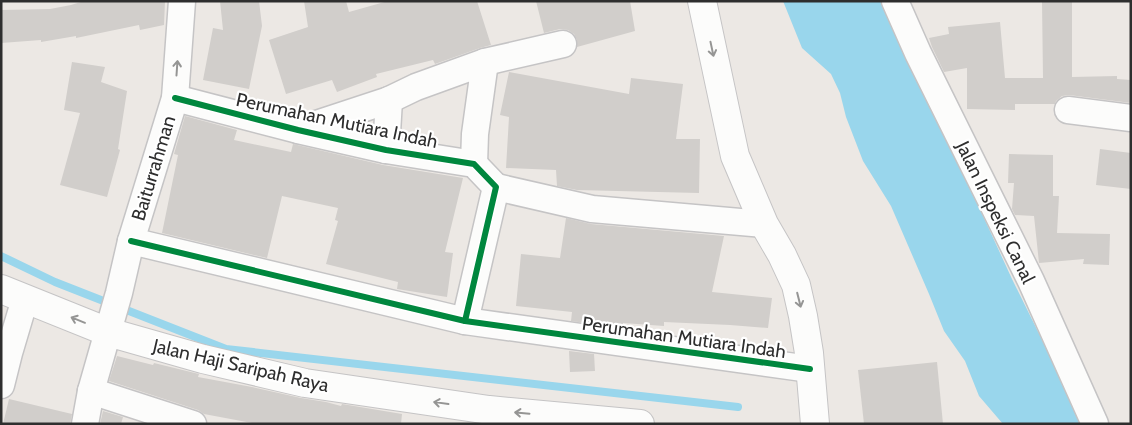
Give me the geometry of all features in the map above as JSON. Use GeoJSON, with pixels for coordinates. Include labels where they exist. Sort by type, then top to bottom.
{"type":"FeatureCollection","features":[{"type":"Feature","properties":{"kind":"main road"},"geometry":{"type":"LineString","coordinates":[[702,1],[735,156],[764,224],[782,255],[796,285],[809,353],[814,411]]}},
{"type":"Feature","properties":{"kind":"main road","name":"Jalan Haji Saripah Raya"},"geometry":{"type":"LineString","coordinates":[[13,294],[108,332],[203,359],[306,383],[489,410],[640,424]]}},
{"type":"Feature","properties":{"kind":"street","name":"Baiturrahman"},"geometry":{"type":"LineString","coordinates":[[85,424],[91,391],[119,293],[131,240],[175,98],[182,1]]}},
{"type":"Feature","properties":{"kind":"street","name":"Jalan Inspeksi Canal"},"geometry":{"type":"LineString","coordinates":[[901,3],[918,53],[1030,281],[1095,424]]}},
{"type":"Feature","properties":{"kind":"street","name":"Perumahan Mutiara Indah"},"geometry":{"type":"LineString","coordinates":[[298,130],[389,100],[485,62],[563,44]]}},
{"type":"Feature","properties":{"kind":"street"},"geometry":{"type":"LineString","coordinates":[[485,62],[475,134],[474,164],[496,187],[592,209],[764,224]]}},
{"type":"Feature","properties":{"kind":"street","name":"Perumahan Mutiara Indah"},"geometry":{"type":"LineString","coordinates":[[175,98],[298,130],[386,150],[474,164]]}},
{"type":"Feature","properties":{"kind":"street"},"geometry":{"type":"LineString","coordinates":[[386,150],[389,100]]}},
{"type":"Feature","properties":{"kind":"street"},"geometry":{"type":"LineString","coordinates":[[1068,110],[1131,118]]}},
{"type":"Feature","properties":{"kind":"street"},"geometry":{"type":"LineString","coordinates":[[465,321],[496,187]]}},
{"type":"Feature","properties":{"kind":"street","name":"Perumahan Mutiara Indah"},"geometry":{"type":"LineString","coordinates":[[131,240],[465,321],[810,369]]}},
{"type":"Feature","properties":{"kind":"street"},"geometry":{"type":"LineString","coordinates":[[1,384],[9,353],[13,294]]}},
{"type":"Feature","properties":{"kind":"street"},"geometry":{"type":"LineString","coordinates":[[91,391],[193,424]]}},
{"type":"Feature","properties":{"kind":"water"},"geometry":{"type":"Polygon","coordinates":[[[783,1],[883,1],[922,82],[939,126],[957,159],[1012,279],[1085,424],[1003,424],[979,396],[965,361],[944,331],[891,206],[863,161],[846,117],[840,93],[831,74],[802,48],[783,1]]]}},
{"type":"Feature","properties":{"kind":"building"},"geometry":{"type":"Polygon","coordinates":[[[84,1],[165,1],[164,25],[140,30],[139,25],[76,38],[76,36],[41,42],[41,40],[1,43],[1,10],[50,9],[84,1]]]}},
{"type":"Feature","properties":{"kind":"building"},"geometry":{"type":"Polygon","coordinates":[[[220,1],[259,1],[262,26],[249,89],[203,80],[213,28],[223,30],[220,1]]]}},
{"type":"Feature","properties":{"kind":"building"},"geometry":{"type":"Polygon","coordinates":[[[304,1],[346,1],[349,12],[388,1],[477,1],[491,45],[435,64],[433,60],[376,74],[377,77],[337,92],[332,80],[286,94],[269,40],[308,27],[304,1]]]}},
{"type":"Feature","properties":{"kind":"building"},"geometry":{"type":"Polygon","coordinates":[[[536,1],[630,1],[635,31],[577,47],[577,40],[574,34],[568,30],[560,29],[544,33],[536,1]]]}},
{"type":"Feature","properties":{"kind":"building"},"geometry":{"type":"Polygon","coordinates":[[[1042,1],[1072,1],[1072,77],[1117,76],[1117,79],[1131,80],[1131,103],[1069,95],[1062,96],[1055,104],[1015,104],[1015,110],[967,109],[967,68],[944,72],[929,38],[949,34],[948,27],[1000,22],[1005,78],[1043,78],[1042,1]]]}},
{"type":"Feature","properties":{"kind":"building"},"geometry":{"type":"Polygon","coordinates":[[[72,62],[105,67],[101,82],[127,91],[118,149],[120,150],[107,197],[60,185],[80,113],[64,110],[72,62]]]}},
{"type":"Feature","properties":{"kind":"building"},"geometry":{"type":"Polygon","coordinates":[[[509,72],[629,94],[631,78],[683,84],[676,139],[700,139],[699,193],[577,190],[557,186],[556,170],[506,168],[509,117],[500,115],[509,72]]]}},
{"type":"Feature","properties":{"kind":"building"},"geometry":{"type":"Polygon","coordinates":[[[185,116],[237,130],[234,140],[291,152],[293,144],[383,165],[463,178],[445,252],[453,253],[447,297],[397,289],[398,282],[326,264],[338,221],[335,220],[338,208],[282,196],[267,258],[162,233],[178,155],[174,154],[185,116]]]}},
{"type":"Feature","properties":{"kind":"building"},"geometry":{"type":"Polygon","coordinates":[[[1100,149],[1131,153],[1131,189],[1096,185],[1100,149]]]}},
{"type":"Feature","properties":{"kind":"building"},"geometry":{"type":"Polygon","coordinates":[[[1009,154],[1053,155],[1053,196],[1059,196],[1057,233],[1110,234],[1109,265],[1083,264],[1084,259],[1039,263],[1034,216],[1015,215],[1012,209],[1014,183],[1008,183],[1009,154]]]}},
{"type":"Feature","properties":{"kind":"building"},"geometry":{"type":"Polygon","coordinates":[[[566,218],[591,224],[724,236],[712,292],[772,298],[768,328],[664,322],[664,326],[623,323],[623,326],[593,322],[593,324],[571,321],[572,312],[516,306],[521,254],[560,258],[566,218]]]}},
{"type":"Feature","properties":{"kind":"building"},"geometry":{"type":"Polygon","coordinates":[[[569,351],[594,354],[595,371],[570,372],[569,351]]]}},
{"type":"Feature","properties":{"kind":"building"},"geometry":{"type":"Polygon","coordinates":[[[117,356],[199,374],[198,377],[301,398],[341,406],[342,404],[402,414],[401,424],[257,424],[204,414],[198,410],[109,381],[117,356]]]}},
{"type":"Feature","properties":{"kind":"building"},"geometry":{"type":"Polygon","coordinates":[[[937,362],[943,424],[864,424],[858,370],[937,362]]]}},
{"type":"Feature","properties":{"kind":"building"},"geometry":{"type":"Polygon","coordinates":[[[9,399],[72,414],[70,424],[3,424],[9,399]]]}},
{"type":"Feature","properties":{"kind":"building"},"geometry":{"type":"Polygon","coordinates":[[[103,411],[123,417],[121,424],[100,424],[103,411]]]}},
{"type":"Feature","properties":{"kind":"waterway"},"geometry":{"type":"LineString","coordinates":[[1,256],[55,282],[226,349],[738,407]]}},
{"type":"Feature","properties":{"kind":"cycle path"},"geometry":{"type":"LineString","coordinates":[[175,98],[298,130],[386,150],[474,164],[496,187],[465,321]]}},
{"type":"Feature","properties":{"kind":"cycle path"},"geometry":{"type":"LineString","coordinates":[[131,241],[465,321],[810,369]]}}]}
